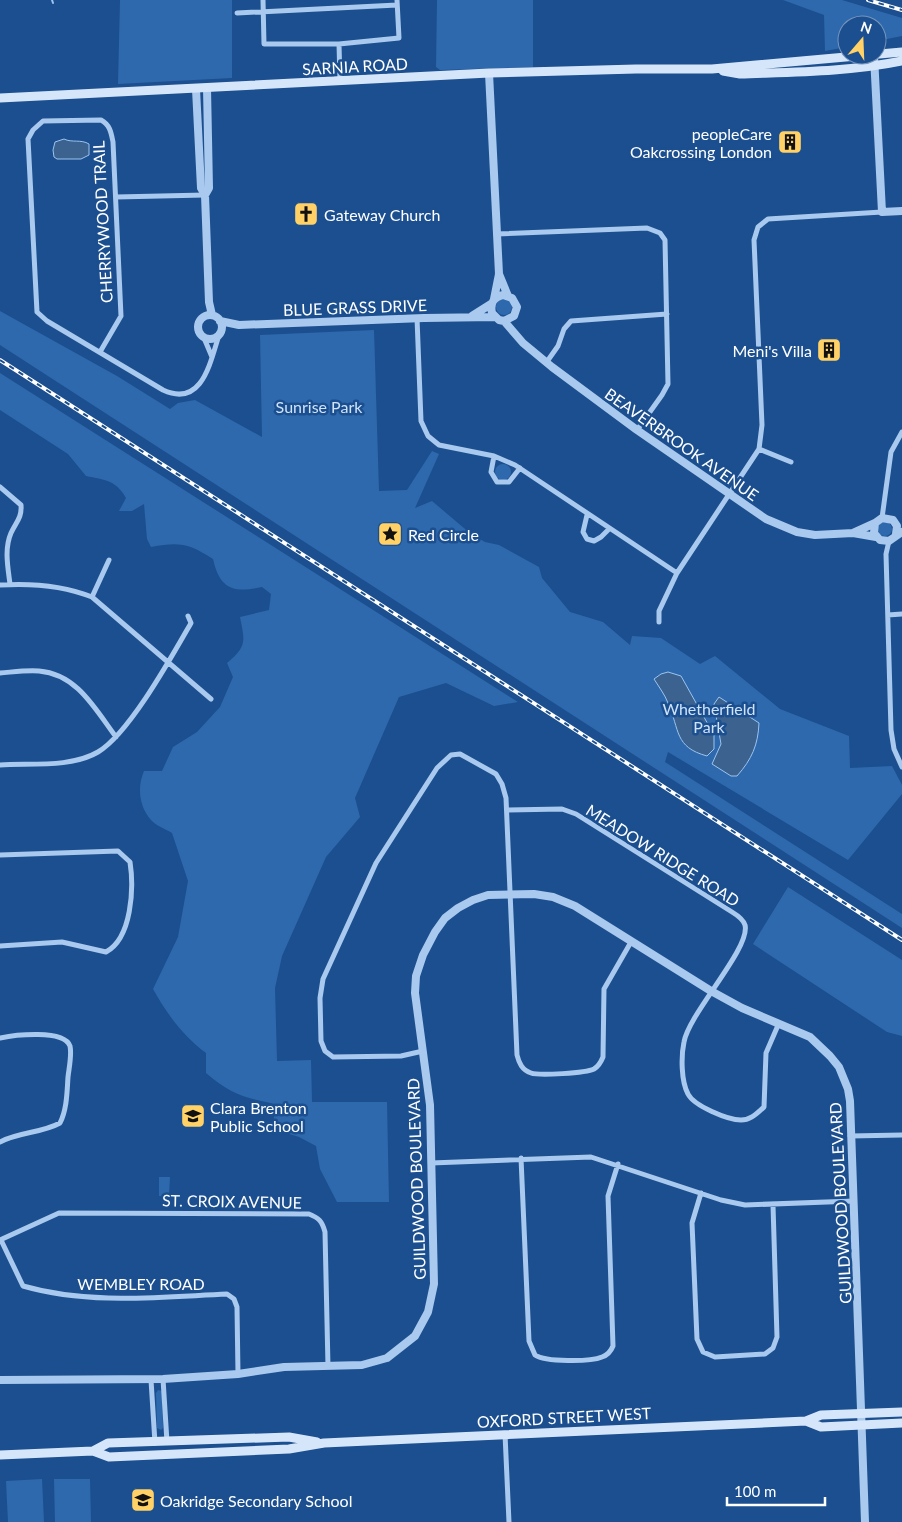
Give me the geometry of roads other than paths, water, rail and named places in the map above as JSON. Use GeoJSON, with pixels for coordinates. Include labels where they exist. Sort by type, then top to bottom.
{"type":"FeatureCollection","features":[{"type":"Feature","properties":{"kind":"main road","name":"SARNIA ROAD"},"geometry":{"type":"LineString","coordinates":[[887,54],[902,52]]}},
{"type":"Feature","properties":{"kind":"main road","name":"SARNIA ROAD"},"geometry":{"type":"LineString","coordinates":[[0,98],[489,73],[712,69],[837,58]]}},
{"type":"Feature","properties":{"kind":"main road","name":"SARNIA ROAD"},"geometry":{"type":"LineString","coordinates":[[712,69],[740,74],[875,67],[902,61]]}},
{"type":"Feature","properties":{"kind":"main road","name":"OXFORD STREET WEST"},"geometry":{"type":"LineString","coordinates":[[0,1455],[93,1451],[109,1457],[290,1449],[324,1444],[505,1434],[806,1421],[821,1415],[902,1412]]}},
{"type":"Feature","properties":{"kind":"main road","name":"OXFORD STREET WEST"},"geometry":{"type":"LineString","coordinates":[[806,1421],[821,1427],[902,1423]]}},
{"type":"Feature","properties":{"kind":"main road","name":"OXFORD STREET WEST"},"geometry":{"type":"LineString","coordinates":[[93,1451],[108,1443],[155,1443],[289,1437],[324,1444]]}},
{"type":"Feature","properties":{"kind":"street"},"geometry":{"type":"LineString","coordinates":[[237,13],[264,11],[397,2],[399,38],[339,44],[264,44],[264,11],[263,0]]}},
{"type":"Feature","properties":{"kind":"street"},"geometry":{"type":"LineString","coordinates":[[339,44],[340,82]]}},
{"type":"Feature","properties":{"kind":"street"},"geometry":{"type":"LineString","coordinates":[[875,67],[882,212]]}},
{"type":"Feature","properties":{"kind":"street"},"geometry":{"type":"LineString","coordinates":[[489,73],[498,274],[493,302],[495,317],[504,321],[514,316]]}},
{"type":"Feature","properties":{"kind":"street"},"geometry":{"type":"LineString","coordinates":[[205,195],[209,188],[207,88]]}},
{"type":"Feature","properties":{"kind":"street"},"geometry":{"type":"LineString","coordinates":[[196,89],[201,188],[205,195],[208,316]]}},
{"type":"Feature","properties":{"kind":"street","name":"CHERRYWOOD TRAIL"},"geometry":{"type":"LineString","coordinates":[[100,352],[121,316],[113,142],[107,123],[101,120],[43,121],[33,130],[28,139],[37,312],[47,321],[163,390],[179,395],[190,393],[198,386],[212,357],[220,334]]}},
{"type":"Feature","properties":{"kind":"street"},"geometry":{"type":"LineString","coordinates":[[116,197],[205,195]]}},
{"type":"Feature","properties":{"kind":"street"},"geometry":{"type":"LineString","coordinates":[[659,622],[659,611],[677,573],[759,449],[762,425],[754,240],[758,227],[768,219],[902,211]]}},
{"type":"Feature","properties":{"kind":"street"},"geometry":{"type":"LineString","coordinates":[[496,234],[654,229],[665,240],[668,384],[637,430]]}},
{"type":"Feature","properties":{"kind":"street"},"geometry":{"type":"LineString","coordinates":[[498,274],[508,296],[517,306],[514,316],[515,332]]}},
{"type":"Feature","properties":{"kind":"street"},"geometry":{"type":"LineString","coordinates":[[472,316],[503,295],[508,296]]}},
{"type":"Feature","properties":{"kind":"street"},"geometry":{"type":"LineString","coordinates":[[546,363],[558,346],[564,329],[571,321],[667,314]]}},
{"type":"Feature","properties":{"kind":"street"},"geometry":{"type":"LineString","coordinates":[[204,338],[212,339],[220,334],[220,322],[208,316]]}},
{"type":"Feature","properties":{"kind":"street"},"geometry":{"type":"LineString","coordinates":[[208,316],[199,322],[198,328],[212,357]]}},
{"type":"Feature","properties":{"kind":"street","name":"BLUE GRASS DRIVE"},"geometry":{"type":"LineString","coordinates":[[220,322],[239,325],[472,316],[495,317]]}},
{"type":"Feature","properties":{"kind":"street"},"geometry":{"type":"LineString","coordinates":[[418,318],[421,421],[428,436],[439,445],[494,456],[520,468],[677,573]]}},
{"type":"Feature","properties":{"kind":"street","name":"BEAVERBROOK AVENUE"},"geometry":{"type":"LineString","coordinates":[[504,321],[523,343],[546,363],[637,430],[766,519],[797,532],[815,535],[853,533],[878,539]]}},
{"type":"Feature","properties":{"kind":"street","name":"BLUE GRASS DRIVE"},"geometry":{"type":"LineString","coordinates":[[220,334],[239,325]]}},
{"type":"Feature","properties":{"kind":"street"},"geometry":{"type":"LineString","coordinates":[[886,554],[873,528],[875,523],[882,518],[891,452],[902,432]]}},
{"type":"Feature","properties":{"kind":"street"},"geometry":{"type":"LineString","coordinates":[[759,449],[791,462]]}},
{"type":"Feature","properties":{"kind":"street"},"geometry":{"type":"LineString","coordinates":[[494,456],[491,472],[498,482],[509,482],[520,468]]}},
{"type":"Feature","properties":{"kind":"street"},"geometry":{"type":"LineString","coordinates":[[0,488],[21,505],[22,515],[11,533],[8,546],[10,584]]}},
{"type":"Feature","properties":{"kind":"street"},"geometry":{"type":"LineString","coordinates":[[885,505],[898,528]]}},
{"type":"Feature","properties":{"kind":"street"},"geometry":{"type":"LineString","coordinates":[[587,514],[583,532],[587,539],[594,541],[609,529]]}},
{"type":"Feature","properties":{"kind":"street"},"geometry":{"type":"LineString","coordinates":[[882,518],[898,528]]}},
{"type":"Feature","properties":{"kind":"street","name":"BEAVERBROOK AVENUE"},"geometry":{"type":"LineString","coordinates":[[853,533],[875,523]]}},
{"type":"Feature","properties":{"kind":"street"},"geometry":{"type":"LineString","coordinates":[[898,528],[889,541],[886,554],[891,730],[894,749],[902,766]]}},
{"type":"Feature","properties":{"kind":"street"},"geometry":{"type":"LineString","coordinates":[[878,539],[889,541]]}},
{"type":"Feature","properties":{"kind":"street"},"geometry":{"type":"LineString","coordinates":[[92,598],[109,560]]}},
{"type":"Feature","properties":{"kind":"street"},"geometry":{"type":"LineString","coordinates":[[0,585],[53,586],[74,590],[92,598],[211,699]]}},
{"type":"Feature","properties":{"kind":"street"},"geometry":{"type":"LineString","coordinates":[[888,615],[902,614]]}},
{"type":"Feature","properties":{"kind":"street"},"geometry":{"type":"LineString","coordinates":[[0,765],[70,761],[97,753],[116,737],[169,662],[191,623],[188,616]]}},
{"type":"Feature","properties":{"kind":"street"},"geometry":{"type":"LineString","coordinates":[[0,673],[39,671],[67,678],[85,696],[116,737]]}},
{"type":"Feature","properties":{"kind":"street"},"geometry":{"type":"LineString","coordinates":[[423,1051],[400,1056],[333,1057],[325,1051],[321,1041],[320,998],[323,979],[376,863],[444,760],[451,755],[460,754],[496,774],[502,784],[507,810],[517,1055],[520,1064],[533,1074],[592,1070],[600,1064],[603,1057],[604,988],[631,942]]}},
{"type":"Feature","properties":{"kind":"street","name":"MEADOW RIDGE ROAD"},"geometry":{"type":"LineString","coordinates":[[507,810],[562,809],[576,814],[740,917],[745,924],[745,933],[741,944],[689,1027],[684,1042],[683,1071],[688,1094],[694,1102],[706,1109],[741,1120],[754,1117],[764,1107],[766,1054],[779,1023]]}},
{"type":"Feature","properties":{"kind":"street"},"geometry":{"type":"LineString","coordinates":[[0,855],[118,850],[130,862],[132,898],[120,939],[114,948],[106,952],[62,942],[0,946]]}},
{"type":"Feature","properties":{"kind":"street","name":"GUILDWOOD BOULEVARD"},"geometry":{"type":"LineString","coordinates":[[0,1380],[151,1380],[238,1374],[284,1367],[362,1365],[387,1358],[415,1336],[428,1312],[434,1284],[430,1105],[415,993],[416,976],[435,932],[445,918],[458,908],[473,900],[488,896],[534,894],[565,901],[711,991],[742,1008],[810,1037],[839,1066],[848,1089],[863,1414],[865,1522]]}},
{"type":"Feature","properties":{"kind":"street"},"geometry":{"type":"LineString","coordinates":[[0,1038],[57,1035],[66,1040],[70,1046],[66,1106],[60,1123],[53,1127],[11,1136],[0,1142]]}},
{"type":"Feature","properties":{"kind":"street"},"geometry":{"type":"LineString","coordinates":[[850,1136],[902,1135]]}},
{"type":"Feature","properties":{"kind":"street"},"geometry":{"type":"LineString","coordinates":[[431,1163],[521,1158],[591,1157],[618,1164],[701,1193],[745,1205],[854,1201]]}},
{"type":"Feature","properties":{"kind":"street"},"geometry":{"type":"LineString","coordinates":[[521,1158],[529,1341],[535,1355],[547,1360],[598,1358],[609,1353],[614,1346],[608,1196],[618,1164]]}},
{"type":"Feature","properties":{"kind":"street"},"geometry":{"type":"LineString","coordinates":[[701,1193],[692,1224],[697,1339],[703,1352],[715,1357],[765,1354],[773,1348],[776,1341],[773,1205]]}},
{"type":"Feature","properties":{"kind":"street","name":"ST. CROIX AVENUE"},"geometry":{"type":"LineString","coordinates":[[0,1240],[59,1213],[309,1214],[318,1218],[325,1232],[328,1366]]}},
{"type":"Feature","properties":{"kind":"street","name":"WEMBLEY ROAD"},"geometry":{"type":"LineString","coordinates":[[0,1240],[23,1286],[41,1292],[91,1299],[227,1294],[234,1299],[237,1307],[238,1374]]}},
{"type":"Feature","properties":{"kind":"street"},"geometry":{"type":"LineString","coordinates":[[163,1379],[167,1442]]}},
{"type":"Feature","properties":{"kind":"street"},"geometry":{"type":"LineString","coordinates":[[151,1380],[155,1443]]}},
{"type":"Feature","properties":{"kind":"street"},"geometry":{"type":"LineString","coordinates":[[505,1434],[509,1522]]}},
{"type":"Feature","properties":{"kind":"railway"},"geometry":{"type":"LineString","coordinates":[[868,0],[902,10]]}},
{"type":"Feature","properties":{"kind":"railway"},"geometry":{"type":"LineString","coordinates":[[0,360],[902,940]]}},
{"type":"Feature","properties":{"kind":"place","name":"peopleCare Oakcrossing London"},"geometry":{"type":"Point","coordinates":[790,142]}},
{"type":"Feature","properties":{"kind":"place","name":"Gateway Church"},"geometry":{"type":"Point","coordinates":[306,214]}},
{"type":"Feature","properties":{"kind":"place","name":"Meni's Villa"},"geometry":{"type":"Point","coordinates":[829,350]}},
{"type":"Feature","properties":{"kind":"place","name":"Red Circle"},"geometry":{"type":"Point","coordinates":[390,534]}},
{"type":"Feature","properties":{"kind":"place","name":"Clara Brenton Public School"},"geometry":{"type":"Point","coordinates":[193,1116]}},
{"type":"Feature","properties":{"kind":"place","name":"Oakridge Secondary School"},"geometry":{"type":"Point","coordinates":[143,1500]}},
{"type":"Feature","properties":{"kind":"park label","name":"Sunrise Park"},"geometry":{"type":"Point","coordinates":[319,406]}},
{"type":"Feature","properties":{"kind":"park label","name":"Whetherfield Park"},"geometry":{"type":"Point","coordinates":[709,717]}}]}
